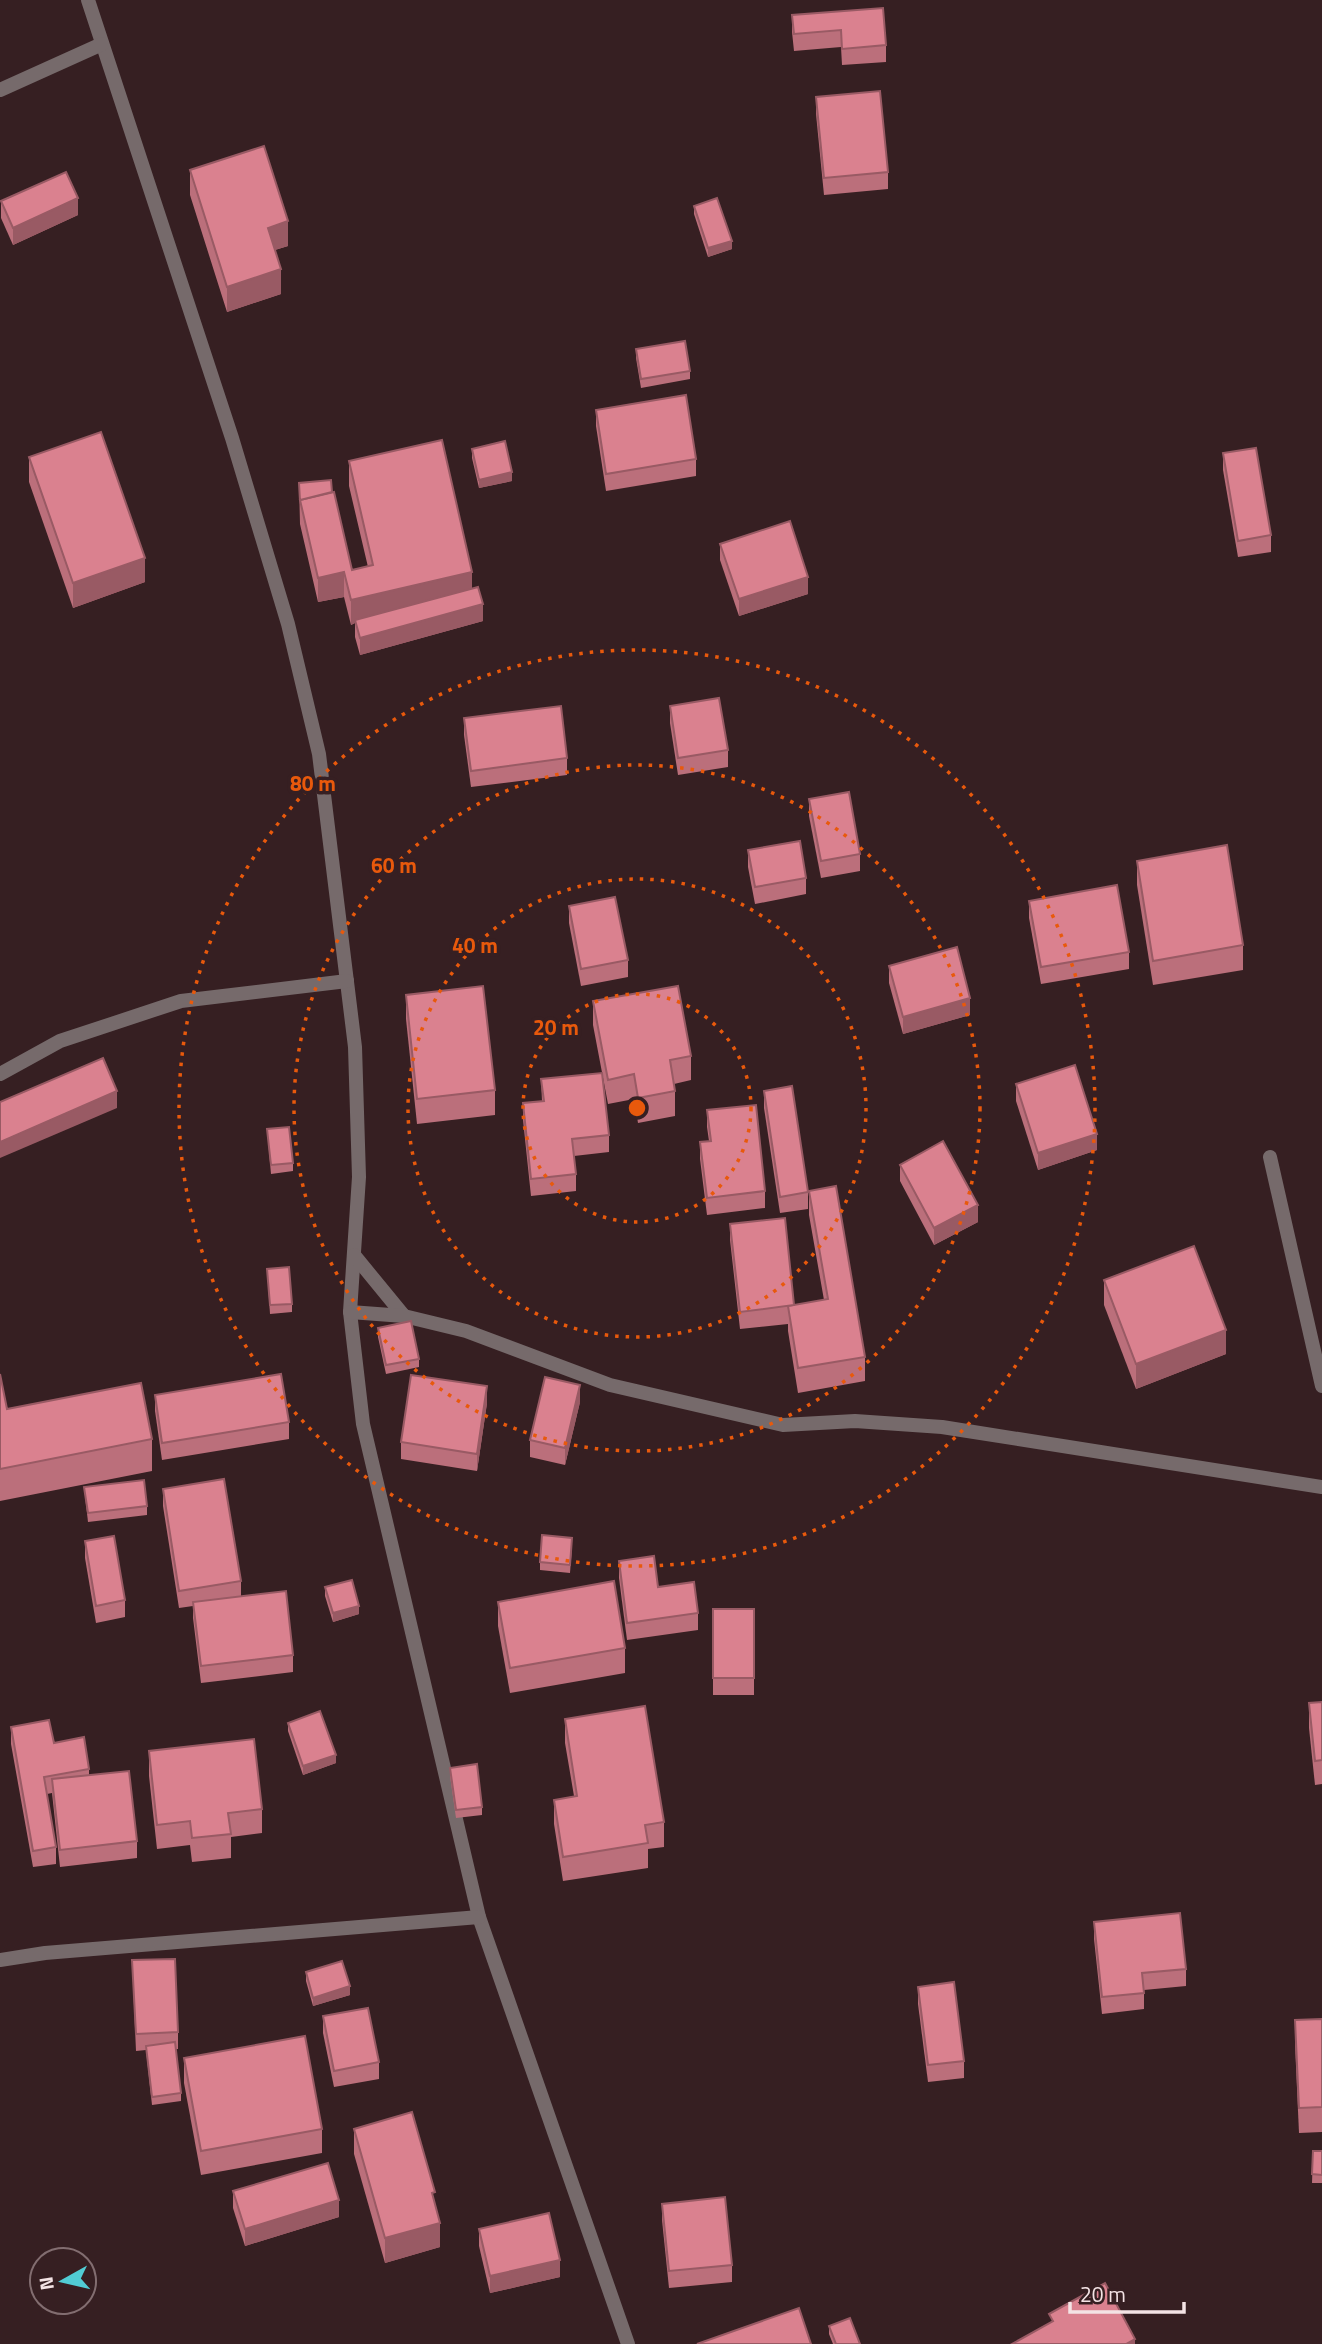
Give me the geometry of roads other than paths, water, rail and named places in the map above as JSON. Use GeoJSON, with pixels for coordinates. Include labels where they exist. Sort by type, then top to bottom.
{"type":"FeatureCollection","features":[{"type":"Feature","properties":{"kind":"street"},"geometry":{"type":"LineString","coordinates":[[88,0],[232,438],[288,624],[320,754],[355,1047],[359,1177],[350,1312],[363,1424],[479,1917],[628,2344]]}},
{"type":"Feature","properties":{"kind":"street"},"geometry":{"type":"LineString","coordinates":[[0,90],[102,44]]}},
{"type":"Feature","properties":{"kind":"street"},"geometry":{"type":"LineString","coordinates":[[0,1074],[60,1041],[181,1002],[347,981]]}},
{"type":"Feature","properties":{"kind":"street"},"geometry":{"type":"LineString","coordinates":[[1270,1157],[1322,1386]]}},
{"type":"Feature","properties":{"kind":"street"},"geometry":{"type":"LineString","coordinates":[[354,1255],[404,1316]]}},
{"type":"Feature","properties":{"kind":"street"},"geometry":{"type":"LineString","coordinates":[[350,1312],[404,1316],[466,1331],[610,1385],[783,1425],[855,1420],[942,1427],[1322,1487]]}},
{"type":"Feature","properties":{"kind":"street"},"geometry":{"type":"LineString","coordinates":[[0,1960],[45,1953],[479,1917]]}}]}
